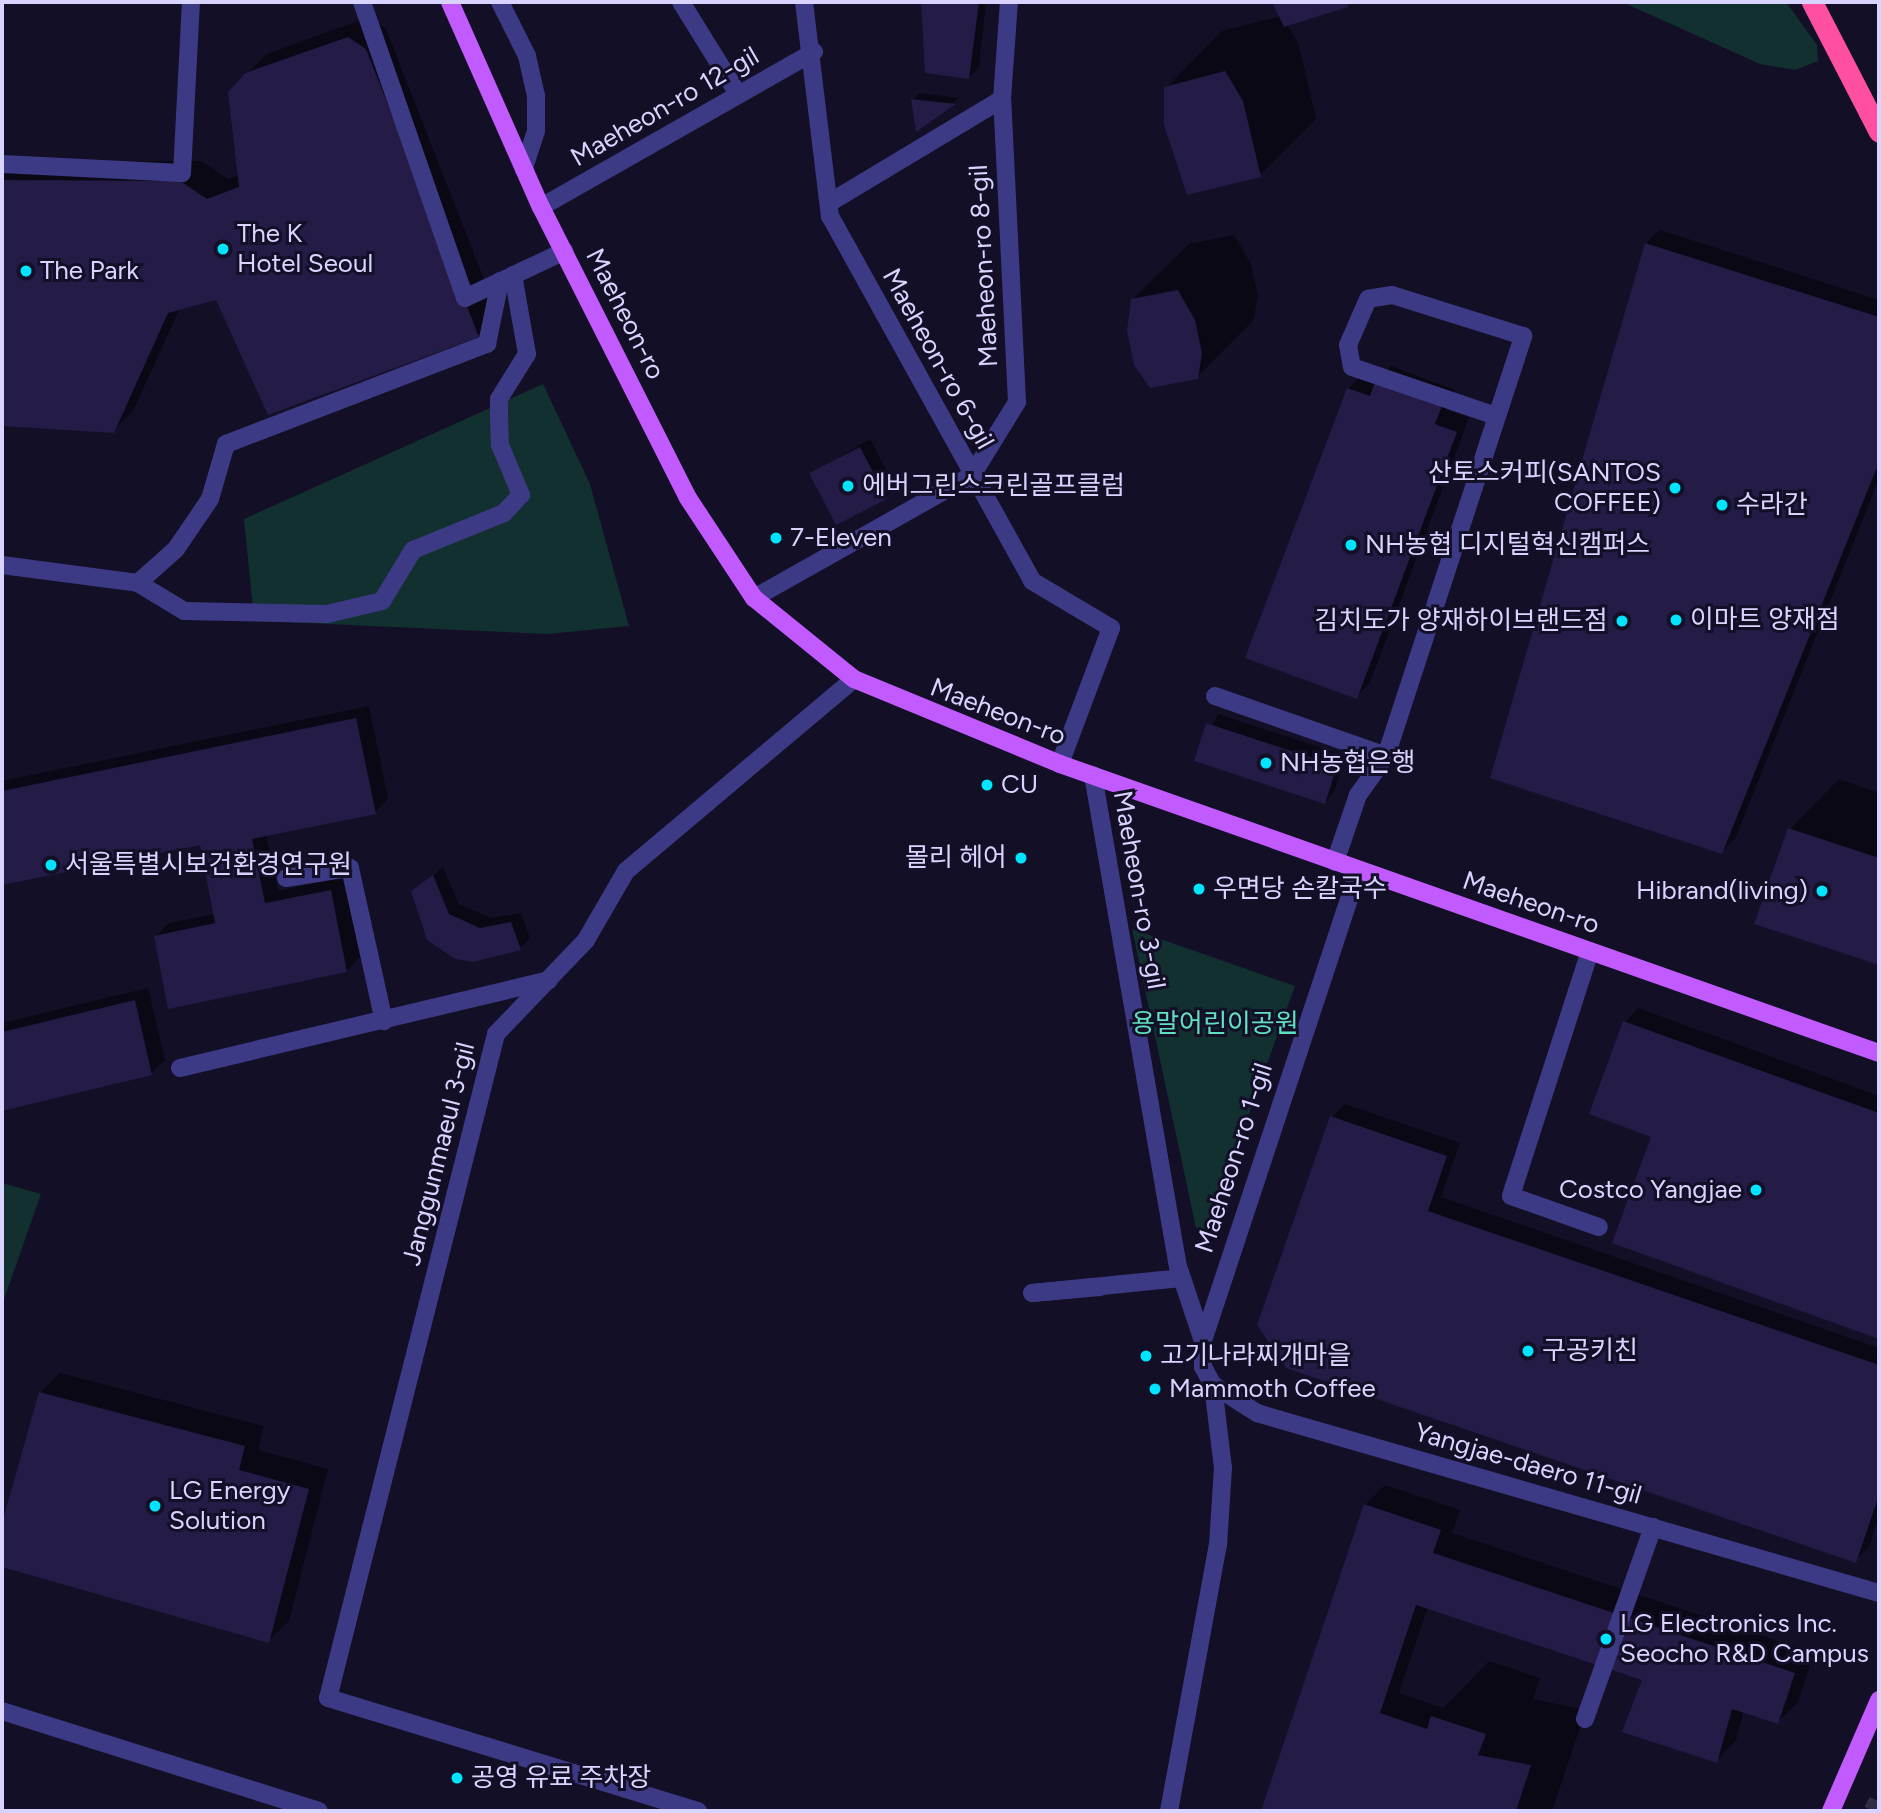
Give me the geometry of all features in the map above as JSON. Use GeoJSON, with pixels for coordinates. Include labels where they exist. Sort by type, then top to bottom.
{"type":"FeatureCollection","features":[{"type":"Feature","properties":{"kind":"highway"},"geometry":{"type":"LineString","coordinates":[[1812,2],[1879,132]]}},
{"type":"Feature","properties":{"kind":"main road","name":"Maeheon-ro"},"geometry":{"type":"LineString","coordinates":[[450,2],[541,207],[688,498],[754,598],[854,679],[1060,764],[1358,872],[1879,1053]]}},
{"type":"Feature","properties":{"kind":"main road"},"geometry":{"type":"LineString","coordinates":[[1830,1811],[1879,1700]]}},
{"type":"Feature","properties":{"kind":"street"},"geometry":{"type":"LineString","coordinates":[[2,164],[182,173],[191,2]]}},
{"type":"Feature","properties":{"kind":"street"},"geometry":{"type":"LineString","coordinates":[[362,2],[465,298],[565,251]]}},
{"type":"Feature","properties":{"kind":"street"},"geometry":{"type":"LineString","coordinates":[[500,2],[527,56],[536,96],[536,131],[523,169]]}},
{"type":"Feature","properties":{"kind":"street"},"geometry":{"type":"LineString","coordinates":[[681,2],[738,94]]}},
{"type":"Feature","properties":{"kind":"street","name":"Maeheon-ro 6-gil"},"geometry":{"type":"LineString","coordinates":[[804,2],[814,52],[830,216],[1032,581],[1111,628],[1060,764]]}},
{"type":"Feature","properties":{"kind":"street","name":"Maeheon-ro 8-gil"},"geometry":{"type":"LineString","coordinates":[[754,598],[972,475],[1017,402],[1002,99],[1009,2]]}},
{"type":"Feature","properties":{"kind":"street","name":"Maeheon-ro 12-gil"},"geometry":{"type":"LineString","coordinates":[[541,207],[814,52]]}},
{"type":"Feature","properties":{"kind":"street"},"geometry":{"type":"LineString","coordinates":[[829,202],[1002,99]]}},
{"type":"Feature","properties":{"kind":"street"},"geometry":{"type":"LineString","coordinates":[[138,583],[176,549],[211,499],[226,444],[486,344],[507,278]]}},
{"type":"Feature","properties":{"kind":"street"},"geometry":{"type":"LineString","coordinates":[[2,565],[138,583],[184,611],[327,614],[382,601],[413,550],[503,513],[521,495],[500,445],[499,399],[527,355],[507,278]]}},
{"type":"Feature","properties":{"kind":"street"},"geometry":{"type":"LineString","coordinates":[[1335,862],[1358,795],[1387,756],[1523,336],[1392,295],[1368,299],[1348,345],[1352,367],[1496,415]]}},
{"type":"Feature","properties":{"kind":"street","name":"Janggunmaeul 3-gil"},"geometry":{"type":"LineString","coordinates":[[698,1811],[328,1698],[417,1366],[488,1049],[586,940],[626,871],[854,679]]}},
{"type":"Feature","properties":{"kind":"street"},"geometry":{"type":"LineString","coordinates":[[1215,696],[1387,756]]}},
{"type":"Feature","properties":{"kind":"street","name":"Maeheon-ro 3-gil"},"geometry":{"type":"LineString","coordinates":[[1093,775],[1181,1278],[1203,1341]]}},
{"type":"Feature","properties":{"kind":"street"},"geometry":{"type":"LineString","coordinates":[[286,878],[350,868],[384,1021]]}},
{"type":"Feature","properties":{"kind":"street","name":"Maeheon-ro 1-gil"},"geometry":{"type":"LineString","coordinates":[[1203,1341],[1358,872]]}},
{"type":"Feature","properties":{"kind":"street"},"geometry":{"type":"LineString","coordinates":[[1590,951],[1511,1196],[1599,1227]]}},
{"type":"Feature","properties":{"kind":"street"},"geometry":{"type":"LineString","coordinates":[[180,1068],[552,979]]}},
{"type":"Feature","properties":{"kind":"street"},"geometry":{"type":"LineString","coordinates":[[1032,1293],[1181,1278]]}},
{"type":"Feature","properties":{"kind":"street"},"geometry":{"type":"LineString","coordinates":[[1169,1811],[1219,1545],[1223,1468],[1213,1385],[1203,1367],[1203,1341]]}},
{"type":"Feature","properties":{"kind":"street","name":"Yangjae-daero 11-gil"},"geometry":{"type":"LineString","coordinates":[[1213,1385],[1257,1413],[1879,1593]]}},
{"type":"Feature","properties":{"kind":"street"},"geometry":{"type":"LineString","coordinates":[[1585,1720],[1653,1527]]}},
{"type":"Feature","properties":{"kind":"street"},"geometry":{"type":"LineString","coordinates":[[2,1711],[319,1811]]}},
{"type":"Feature","properties":{"kind":"green space"},"geometry":{"type":"Polygon","coordinates":[[[1622,2],[1786,2],[1817,45],[1818,61],[1795,70],[1760,64],[1622,2]]]}},
{"type":"Feature","properties":{"kind":"green space"},"geometry":{"type":"Polygon","coordinates":[[[543,384],[590,484],[629,626],[547,634],[284,622],[253,609],[244,519],[543,384]]]}},
{"type":"Feature","properties":{"kind":"green space","name":"용말어린이공원"},"geometry":{"type":"Polygon","coordinates":[[[1132,929],[1295,986],[1205,1237],[1196,1228],[1132,929]]]}},
{"type":"Feature","properties":{"kind":"green space"},"geometry":{"type":"Polygon","coordinates":[[[2,1183],[41,1194],[2,1305],[2,1183]]]}},
{"type":"Feature","properties":{"kind":"building"},"geometry":{"type":"Polygon","coordinates":[[[921,2],[979,2],[969,79],[925,73],[921,2]]]}},
{"type":"Feature","properties":{"kind":"building"},"geometry":{"type":"Polygon","coordinates":[[[1272,2],[1348,2],[1348,7],[1284,27],[1272,2]]]}},
{"type":"Feature","properties":{"kind":"building","name":"The K Hotel Seoul"},"geometry":{"type":"Polygon","coordinates":[[[348,37],[366,49],[479,337],[268,415],[216,300],[168,313],[114,433],[2,426],[2,180],[180,181],[207,199],[239,187],[228,92],[245,73],[348,37]]]}},
{"type":"Feature","properties":{"kind":"building"},"geometry":{"type":"Polygon","coordinates":[[[1225,71],[1243,101],[1261,177],[1187,195],[1164,125],[1164,87],[1225,71]]]}},
{"type":"Feature","properties":{"kind":"building"},"geometry":{"type":"Polygon","coordinates":[[[911,99],[956,104],[916,132],[911,99]]]}},
{"type":"Feature","properties":{"kind":"building","name":"이마트 양재점"},"geometry":{"type":"Polygon","coordinates":[[[1645,243],[1879,317],[1879,462],[1722,854],[1490,778],[1645,243]]]}},
{"type":"Feature","properties":{"kind":"building"},"geometry":{"type":"Polygon","coordinates":[[[1178,290],[1195,320],[1202,353],[1198,379],[1150,388],[1134,365],[1127,331],[1131,299],[1178,290]]]}},
{"type":"Feature","properties":{"kind":"building","name":"NH농협 디지털혁신캠퍼스"},"geometry":{"type":"Polygon","coordinates":[[[1376,379],[1443,403],[1435,424],[1457,432],[1357,699],[1245,658],[1347,388],[1370,396],[1376,379]]]}},
{"type":"Feature","properties":{"kind":"building","name":"에버그린스크린골프클럼"},"geometry":{"type":"Polygon","coordinates":[[[860,447],[887,499],[836,525],[809,473],[860,447]]]}},
{"type":"Feature","properties":{"kind":"building","name":"서울특별시보건환경연구원"},"geometry":{"type":"Polygon","coordinates":[[[356,718],[376,814],[252,839],[265,903],[331,890],[347,972],[168,1009],[154,936],[215,923],[200,845],[2,885],[2,791],[356,718]]]}},
{"type":"Feature","properties":{"kind":"building","name":"NH농협은행"},"geometry":{"type":"Polygon","coordinates":[[[1206,723],[1337,766],[1325,804],[1194,761],[1206,723]]]}},
{"type":"Feature","properties":{"kind":"building","name":"Hibrand(living)"},"geometry":{"type":"Polygon","coordinates":[[[1788,828],[1879,858],[1879,965],[1754,924],[1788,828]]]}},
{"type":"Feature","properties":{"kind":"building","name":"서울특별시보건환경연구원"},"geometry":{"type":"Polygon","coordinates":[[[433,875],[449,914],[480,928],[511,922],[521,950],[473,962],[455,959],[427,940],[411,891],[433,875]]]}},
{"type":"Feature","properties":{"kind":"building"},"geometry":{"type":"Polygon","coordinates":[[[135,1000],[152,1075],[2,1111],[2,1032],[135,1000]]]}},
{"type":"Feature","properties":{"kind":"building","name":"Costco Yangjae"},"geometry":{"type":"Polygon","coordinates":[[[1623,1021],[1879,1113],[1879,1339],[1612,1243],[1651,1137],[1589,1114],[1623,1021]]]}},
{"type":"Feature","properties":{"kind":"building"},"geometry":{"type":"Polygon","coordinates":[[[1330,1116],[1447,1156],[1428,1211],[1879,1365],[1879,1495],[1856,1563],[1286,1368],[1257,1325],[1330,1116]]]}},
{"type":"Feature","properties":{"kind":"building","name":"LG Energy Solution"},"geometry":{"type":"Polygon","coordinates":[[[39,1392],[245,1446],[239,1470],[309,1489],[269,1643],[2,1567],[2,1523],[39,1392]]]}},
{"type":"Feature","properties":{"kind":"building","name":"LG Electronics Inc. Seocho R&D Campus"},"geometry":{"type":"Polygon","coordinates":[[[1364,1504],[1441,1530],[1433,1553],[1795,1673],[1778,1724],[1732,1709],[1717,1763],[1622,1732],[1642,1680],[1416,1605],[1380,1713],[1427,1729],[1431,1716],[1486,1734],[1478,1755],[1531,1765],[1516,1811],[1261,1811],[1364,1504]]]}},
{"type":"Feature","properties":{"kind":"tunnel"},"geometry":{"type":"LineString","coordinates":[[1874,1811],[1879,1801]]}},
{"type":"Feature","properties":{"kind":"place","name":"The K Hotel Seoul"},"geometry":{"type":"Point","coordinates":[223,249]}},
{"type":"Feature","properties":{"kind":"place","name":"The Park"},"geometry":{"type":"Point","coordinates":[26,271]}},
{"type":"Feature","properties":{"kind":"place","name":"에버그린스크린골프클럼"},"geometry":{"type":"Point","coordinates":[848,486]}},
{"type":"Feature","properties":{"kind":"place","name":"산토스커피(SANTOS COFFEE)"},"geometry":{"type":"Point","coordinates":[1675,488]}},
{"type":"Feature","properties":{"kind":"place","name":"수라간"},"geometry":{"type":"Point","coordinates":[1722,505]}},
{"type":"Feature","properties":{"kind":"place","name":"7-Eleven"},"geometry":{"type":"Point","coordinates":[776,538]}},
{"type":"Feature","properties":{"kind":"place","name":"NH농협 디지털혁신캠퍼스"},"geometry":{"type":"Point","coordinates":[1351,545]}},
{"type":"Feature","properties":{"kind":"place","name":"이마트 양재점"},"geometry":{"type":"Point","coordinates":[1676,620]}},
{"type":"Feature","properties":{"kind":"place","name":"김치도가 양재하이브랜드점"},"geometry":{"type":"Point","coordinates":[1622,621]}},
{"type":"Feature","properties":{"kind":"place","name":"NH농협은행"},"geometry":{"type":"Point","coordinates":[1266,763]}},
{"type":"Feature","properties":{"kind":"place","name":"CU"},"geometry":{"type":"Point","coordinates":[987,785]}},
{"type":"Feature","properties":{"kind":"place","name":"몰리 헤어"},"geometry":{"type":"Point","coordinates":[1021,858]}},
{"type":"Feature","properties":{"kind":"place","name":"서울특별시보건환경연구원"},"geometry":{"type":"Point","coordinates":[51,865]}},
{"type":"Feature","properties":{"kind":"place","name":"우면당 손칼국수"},"geometry":{"type":"Point","coordinates":[1199,889]}},
{"type":"Feature","properties":{"kind":"place","name":"Hibrand(living)"},"geometry":{"type":"Point","coordinates":[1822,891]}},
{"type":"Feature","properties":{"kind":"place","name":"Costco Yangjae"},"geometry":{"type":"Point","coordinates":[1756,1190]}},
{"type":"Feature","properties":{"kind":"place","name":"구공키친"},"geometry":{"type":"Point","coordinates":[1528,1351]}},
{"type":"Feature","properties":{"kind":"place","name":"고기나라찌개마을"},"geometry":{"type":"Point","coordinates":[1146,1356]}},
{"type":"Feature","properties":{"kind":"place","name":"Mammoth Coffee"},"geometry":{"type":"Point","coordinates":[1155,1389]}},
{"type":"Feature","properties":{"kind":"place","name":"LG Energy Solution"},"geometry":{"type":"Point","coordinates":[155,1506]}},
{"type":"Feature","properties":{"kind":"place","name":"LG Electronics Inc. Seocho R&D Campus"},"geometry":{"type":"Point","coordinates":[1606,1639]}},
{"type":"Feature","properties":{"kind":"place","name":"공영 유료 주차장"},"geometry":{"type":"Point","coordinates":[457,1778]}}]}
